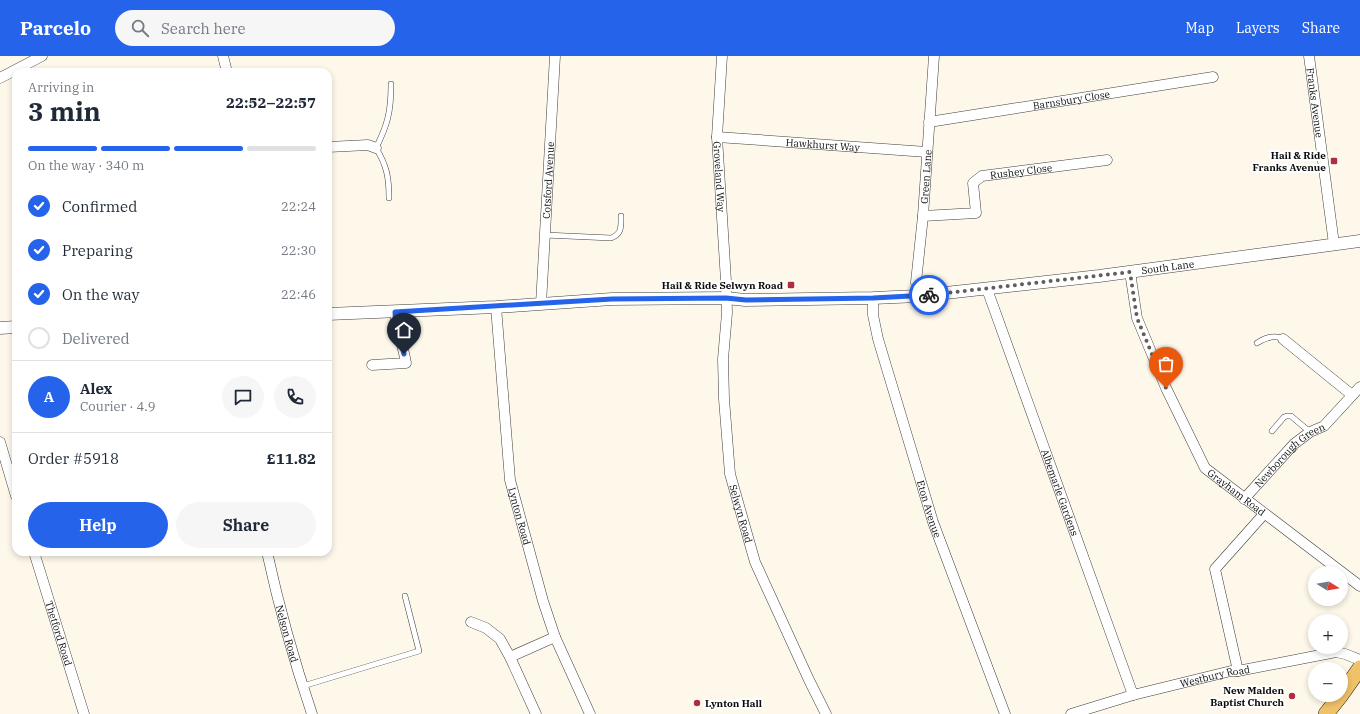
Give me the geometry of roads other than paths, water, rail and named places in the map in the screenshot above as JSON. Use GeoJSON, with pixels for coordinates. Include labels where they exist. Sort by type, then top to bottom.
{"type":"FeatureCollection","features":[{"type":"Feature","properties":{"kind":"main road"},"geometry":{"type":"LineString","coordinates":[[1348,685],[1360,668]]}},
{"type":"Feature","properties":{"kind":"main road"},"geometry":{"type":"LineString","coordinates":[[1326,714],[1335,702]]}},
{"type":"Feature","properties":{"kind":"street"},"geometry":{"type":"LineString","coordinates":[[19,68],[42,56]]}},
{"type":"Feature","properties":{"kind":"street","name":"Cotsford Avenue"},"geometry":{"type":"LineString","coordinates":[[541,304],[555,56]]}},
{"type":"Feature","properties":{"kind":"street","name":"Groveland Way"},"geometry":{"type":"LineString","coordinates":[[722,56],[717,137],[726,298]]}},
{"type":"Feature","properties":{"kind":"street","name":"Green Lane"},"geometry":{"type":"LineString","coordinates":[[918,296],[916,282],[923,216],[934,56]]}},
{"type":"Feature","properties":{"kind":"street","name":"Franks Avenue"},"geometry":{"type":"LineString","coordinates":[[1309,56],[1334,244]]}},
{"type":"Feature","properties":{"kind":"street"},"geometry":{"type":"LineString","coordinates":[[226,57],[227,68]]}},
{"type":"Feature","properties":{"kind":"street"},"geometry":{"type":"LineString","coordinates":[[0,78],[12,72]]}},
{"type":"Feature","properties":{"kind":"street","name":"Barnsbury Close"},"geometry":{"type":"LineString","coordinates":[[929,122],[1213,76]]}},
{"type":"Feature","properties":{"kind":"street","name":"Hawkhurst Way"},"geometry":{"type":"LineString","coordinates":[[717,137],[927,152]]}},
{"type":"Feature","properties":{"kind":"street"},"geometry":{"type":"LineString","coordinates":[[332,147],[368,145],[376,148]]}},
{"type":"Feature","properties":{"kind":"street","name":"Rushey Close"},"geometry":{"type":"LineString","coordinates":[[923,216],[976,212],[973,183],[982,176],[1107,160]]}},
{"type":"Feature","properties":{"kind":"street","name":"South Lane"},"geometry":{"type":"LineString","coordinates":[[332,314],[496,307],[612,299],[726,298],[746,300],[918,296],[1130,272],[1360,241]]}},
{"type":"Feature","properties":{"kind":"street","name":"Grayham Road"},"geometry":{"type":"LineString","coordinates":[[1130,272],[1137,318],[1166,388],[1205,468],[1360,586]]}},
{"type":"Feature","properties":{"kind":"street","name":"Albemarle Gardens"},"geometry":{"type":"LineString","coordinates":[[987,289],[1133,695]]}},
{"type":"Feature","properties":{"kind":"street","name":"Selwyn Road"},"geometry":{"type":"LineString","coordinates":[[726,298],[723,359],[724,399],[730,474],[755,562],[826,714]]}},
{"type":"Feature","properties":{"kind":"street","name":"Eton Avenue"},"geometry":{"type":"LineString","coordinates":[[873,298],[873,315],[878,340],[933,522],[1005,714]]}},
{"type":"Feature","properties":{"kind":"street","name":"Lynton Road"},"geometry":{"type":"LineString","coordinates":[[496,307],[510,480],[543,601],[555,637],[590,714]]}},
{"type":"Feature","properties":{"kind":"street"},"geometry":{"type":"LineString","coordinates":[[372,365],[406,363],[403,344],[396,325],[395,312]]}},
{"type":"Feature","properties":{"kind":"street"},"geometry":{"type":"LineString","coordinates":[[0,328],[12,327]]}},
{"type":"Feature","properties":{"kind":"street"},"geometry":{"type":"LineString","coordinates":[[1283,339],[1352,396]]}},
{"type":"Feature","properties":{"kind":"street","name":"Newborough Green"},"geometry":{"type":"LineString","coordinates":[[1244,499],[1294,444],[1310,432],[1324,426],[1360,387]]}},
{"type":"Feature","properties":{"kind":"street"},"geometry":{"type":"LineString","coordinates":[[0,442],[12,482]]}},
{"type":"Feature","properties":{"kind":"street"},"geometry":{"type":"LineString","coordinates":[[1238,671],[1215,568],[1264,514]]}},
{"type":"Feature","properties":{"kind":"street","name":"Thetford Road"},"geometry":{"type":"LineString","coordinates":[[35,556],[84,714]]}},
{"type":"Feature","properties":{"kind":"street","name":"Nelson Road"},"geometry":{"type":"LineString","coordinates":[[268,556],[272,577],[302,686],[312,714]]}},
{"type":"Feature","properties":{"kind":"street"},"geometry":{"type":"LineString","coordinates":[[471,622],[486,628],[500,639],[510,657],[536,714]]}},
{"type":"Feature","properties":{"kind":"street"},"geometry":{"type":"LineString","coordinates":[[510,657],[555,637]]}},
{"type":"Feature","properties":{"kind":"street","name":"Westbury Road"},"geometry":{"type":"LineString","coordinates":[[1074,714],[1133,695],[1231,671],[1238,671],[1336,652],[1360,660]]}},
{"type":"Feature","properties":{"kind":"lane"},"geometry":{"type":"LineString","coordinates":[[389,198],[387,169],[376,148],[389,119],[391,84]]}},
{"type":"Feature","properties":{"kind":"lane"},"geometry":{"type":"LineString","coordinates":[[545,235],[611,238],[620,233],[622,216]]}},
{"type":"Feature","properties":{"kind":"lane"},"geometry":{"type":"LineString","coordinates":[[1257,343],[1276,336],[1283,339]]}},
{"type":"Feature","properties":{"kind":"lane"},"geometry":{"type":"LineString","coordinates":[[1272,431],[1284,417],[1291,416],[1310,432]]}},
{"type":"Feature","properties":{"kind":"lane"},"geometry":{"type":"LineString","coordinates":[[302,686],[419,651],[405,596]]}},
{"type":"Feature","properties":{"kind":"place","name":"Hail & Ride Franks Avenue"},"geometry":{"type":"Point","coordinates":[1334,161]}},
{"type":"Feature","properties":{"kind":"place","name":"Hail & Ride Selwyn Road"},"geometry":{"type":"Point","coordinates":[791,285]}},
{"type":"Feature","properties":{"kind":"place","name":"New Malden Baptist Church"},"geometry":{"type":"Point","coordinates":[1292,696]}},
{"type":"Feature","properties":{"kind":"place","name":"Lynton Hall"},"geometry":{"type":"Point","coordinates":[697,703]}}]}
